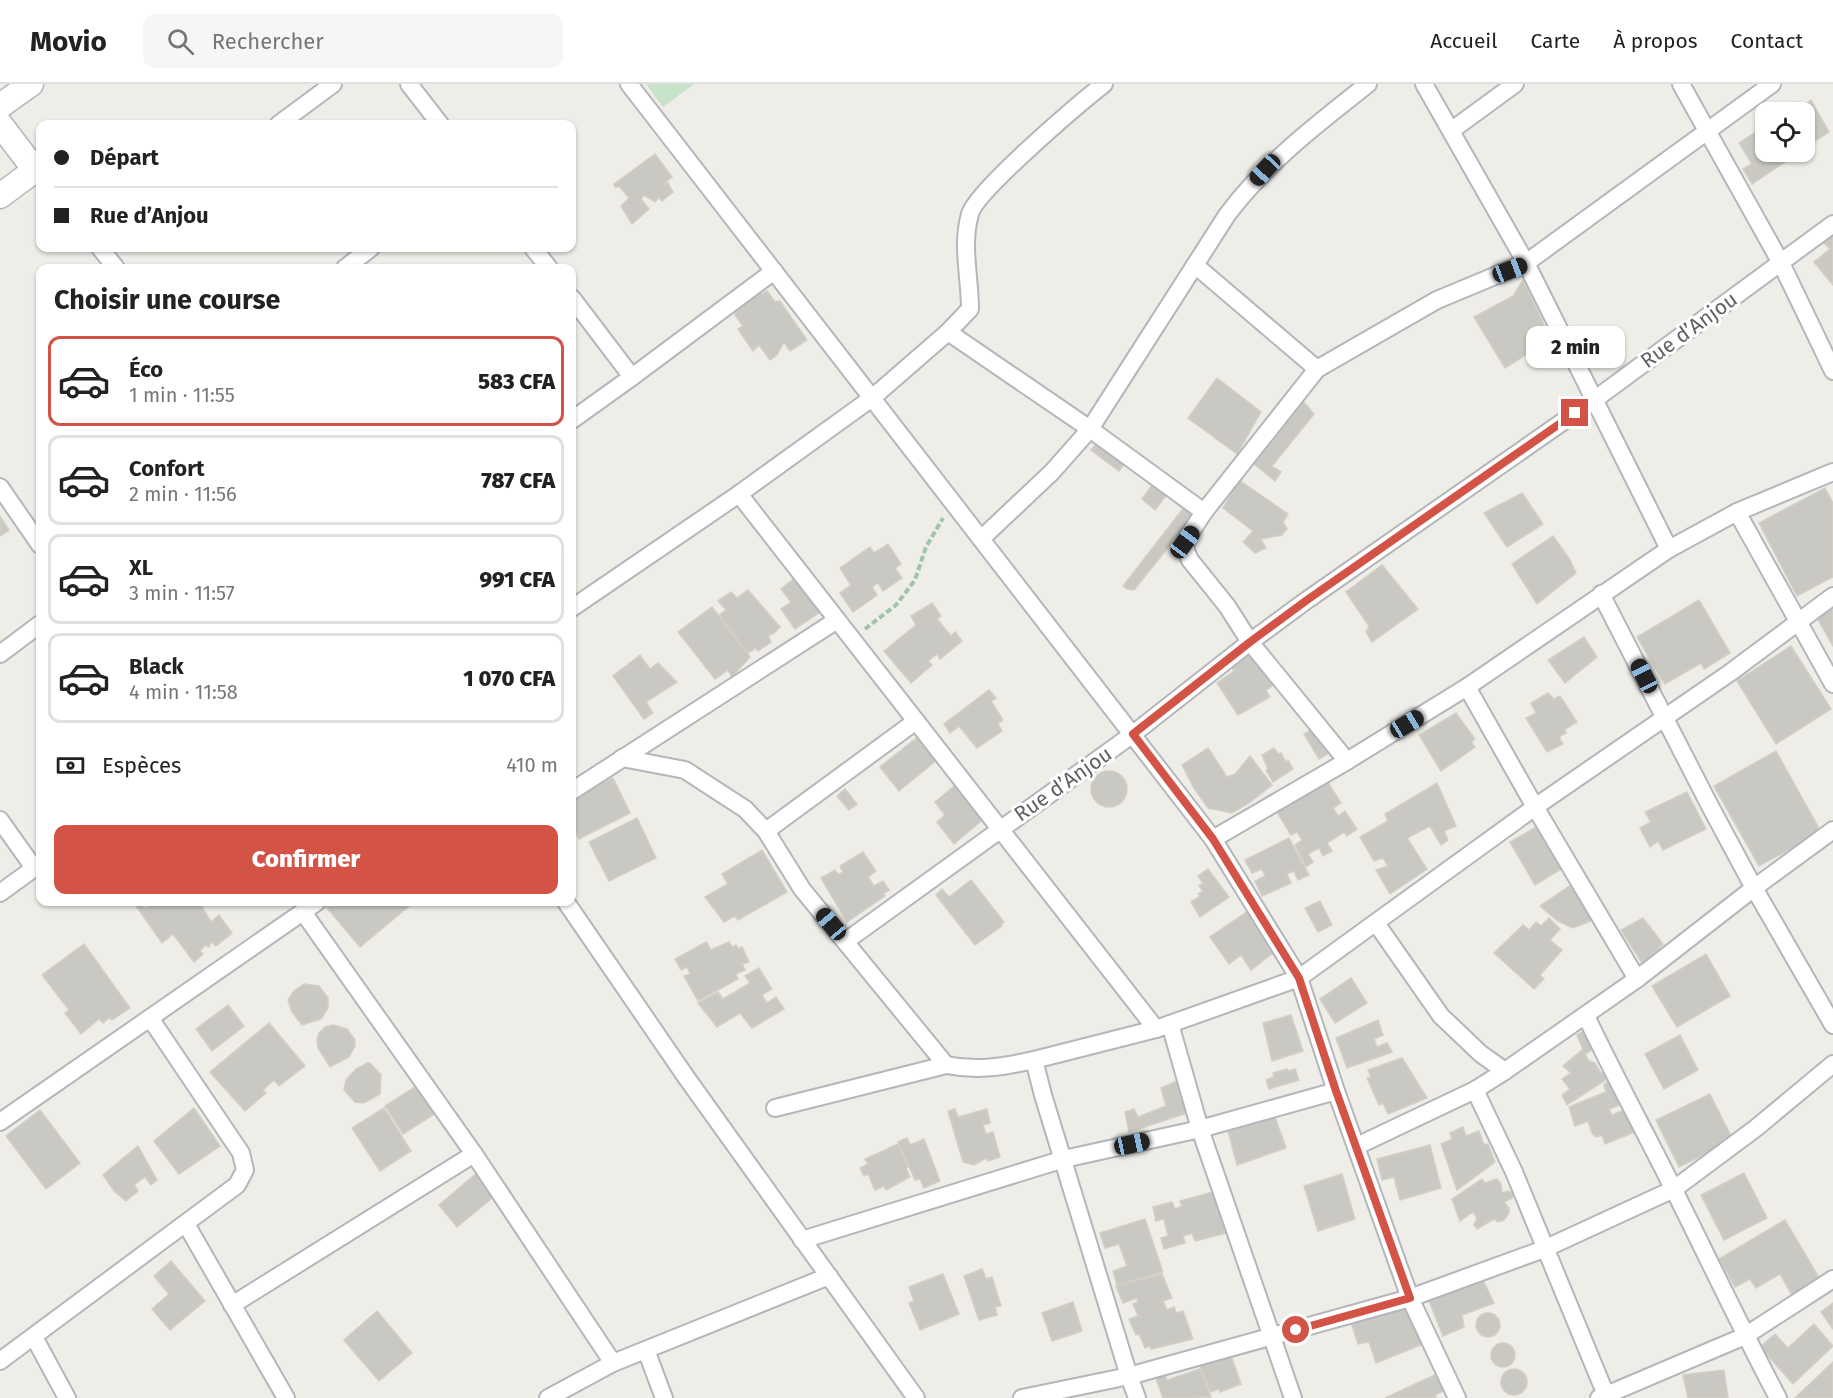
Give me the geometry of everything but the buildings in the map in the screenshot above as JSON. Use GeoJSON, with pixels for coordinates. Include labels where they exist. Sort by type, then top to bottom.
{"type":"FeatureCollection","features":[{"type":"Feature","properties":{"kind":"main road"},"geometry":{"type":"LineString","coordinates":[[0,106],[31,84]]}},
{"type":"Feature","properties":{"kind":"main road"},"geometry":{"type":"LineString","coordinates":[[0,124],[36,170]]}},
{"type":"Feature","properties":{"kind":"main road"},"geometry":{"type":"LineString","coordinates":[[0,196],[36,174]]}},
{"type":"Feature","properties":{"kind":"street"},"geometry":{"type":"LineString","coordinates":[[284,120],[333,84]]}},
{"type":"Feature","properties":{"kind":"street"},"geometry":{"type":"LineString","coordinates":[[409,84],[437,120]]}},
{"type":"Feature","properties":{"kind":"street"},"geometry":{"type":"LineString","coordinates":[[629,84],[1213,839],[1299,978],[1336,1091],[1410,1298],[1457,1398]]}},
{"type":"Feature","properties":{"kind":"street"},"geometry":{"type":"LineString","coordinates":[[981,539],[1052,472],[1090,429],[1227,215],[1265,170],[1285,150],[1368,84]]}},
{"type":"Feature","properties":{"kind":"street"},"geometry":{"type":"LineString","coordinates":[[1425,84],[1526,263],[1669,549]]}},
{"type":"Feature","properties":{"kind":"street"},"geometry":{"type":"LineString","coordinates":[[1452,130],[1515,84]]}},
{"type":"Feature","properties":{"kind":"street"},"geometry":{"type":"LineString","coordinates":[[1681,84],[1781,263],[1833,370]]}},
{"type":"Feature","properties":{"kind":"street"},"geometry":{"type":"LineString","coordinates":[[1347,761],[1250,642],[1227,606],[1190,560],[1185,542],[1204,512],[1317,369],[1437,300],[1526,263],[1772,84]]}},
{"type":"Feature","properties":{"kind":"street"},"geometry":{"type":"LineString","coordinates":[[576,605],[739,494],[872,398],[948,332],[970,309],[966,252],[967,226],[971,210],[1006,171],[1094,87]]}},
{"type":"Feature","properties":{"kind":"street","name":"Rue d’Anjou"},"geometry":{"type":"LineString","coordinates":[[846,941],[1133,734],[1250,642],[1594,400],[1833,224]]}},
{"type":"Feature","properties":{"kind":"street"},"geometry":{"type":"LineString","coordinates":[[350,264],[366,252]]}},
{"type":"Feature","properties":{"kind":"street"},"geometry":{"type":"LineString","coordinates":[[536,252],[546,264]]}},
{"type":"Feature","properties":{"kind":"street"},"geometry":{"type":"LineString","coordinates":[[1195,264],[1317,369]]}},
{"type":"Feature","properties":{"kind":"street"},"geometry":{"type":"LineString","coordinates":[[576,417],[774,271]]}},
{"type":"Feature","properties":{"kind":"street"},"geometry":{"type":"LineString","coordinates":[[576,303],[632,377]]}},
{"type":"Feature","properties":{"kind":"street"},"geometry":{"type":"LineString","coordinates":[[948,332],[1090,429],[1204,512]]}},
{"type":"Feature","properties":{"kind":"street"},"geometry":{"type":"LineString","coordinates":[[1213,839],[1347,761],[1467,687],[1669,549],[1737,512],[1833,472]]}},
{"type":"Feature","properties":{"kind":"street"},"geometry":{"type":"LineString","coordinates":[[0,487],[36,539]]}},
{"type":"Feature","properties":{"kind":"street"},"geometry":{"type":"LineString","coordinates":[[739,494],[1000,828],[1163,1027],[1293,1398]]}},
{"type":"Feature","properties":{"kind":"street"},"geometry":{"type":"LineString","coordinates":[[1737,512],[1833,684]]}},
{"type":"Feature","properties":{"kind":"street"},"geometry":{"type":"LineString","coordinates":[[1601,594],[1754,888],[1833,1025]]}},
{"type":"Feature","properties":{"kind":"street"},"geometry":{"type":"LineString","coordinates":[[775,1108],[946,1065],[968,1069],[997,1068],[1034,1060],[1163,1027],[1299,978],[1535,807],[1731,672],[1833,596]]}},
{"type":"Feature","properties":{"kind":"street"},"geometry":{"type":"LineString","coordinates":[[576,788],[837,620]]}},
{"type":"Feature","properties":{"kind":"street"},"geometry":{"type":"LineString","coordinates":[[0,654],[36,627]]}},
{"type":"Feature","properties":{"kind":"street"},"geometry":{"type":"LineString","coordinates":[[1467,687],[1637,979]]}},
{"type":"Feature","properties":{"kind":"street"},"geometry":{"type":"LineString","coordinates":[[766,831],[916,721]]}},
{"type":"Feature","properties":{"kind":"street"},"geometry":{"type":"LineString","coordinates":[[622,758],[685,770],[745,810],[766,831],[802,890],[946,1065]]}},
{"type":"Feature","properties":{"kind":"street"},"geometry":{"type":"LineString","coordinates":[[0,820],[36,865]]}},
{"type":"Feature","properties":{"kind":"street"},"geometry":{"type":"LineString","coordinates":[[1357,1146],[1475,1090],[1505,1071],[1637,979],[1833,830]]}},
{"type":"Feature","properties":{"kind":"street"},"geometry":{"type":"LineString","coordinates":[[0,893],[36,867]]}},
{"type":"Feature","properties":{"kind":"street"},"geometry":{"type":"LineString","coordinates":[[0,1122],[311,906]]}},
{"type":"Feature","properties":{"kind":"street"},"geometry":{"type":"LineString","coordinates":[[569,906],[686,1077],[916,1398]]}},
{"type":"Feature","properties":{"kind":"street"},"geometry":{"type":"LineString","coordinates":[[303,912],[474,1154],[613,1363]]}},
{"type":"Feature","properties":{"kind":"street"},"geometry":{"type":"LineString","coordinates":[[1376,923],[1441,1016],[1480,1054],[1505,1071]]}},
{"type":"Feature","properties":{"kind":"street"},"geometry":{"type":"LineString","coordinates":[[1586,1016],[1778,1398]]}},
{"type":"Feature","properties":{"kind":"street"},"geometry":{"type":"LineString","coordinates":[[0,1361],[237,1185],[245,1170],[241,1153],[150,1018]]}},
{"type":"Feature","properties":{"kind":"street"},"geometry":{"type":"LineString","coordinates":[[1034,1060],[1137,1398]]}},
{"type":"Feature","properties":{"kind":"street"},"geometry":{"type":"LineString","coordinates":[[1022,1398],[1129,1376],[1410,1298],[1544,1249],[1674,1189],[1756,1128],[1833,1064]]}},
{"type":"Feature","properties":{"kind":"street"},"geometry":{"type":"LineString","coordinates":[[1475,1090],[1514,1172],[1602,1397],[1745,1336],[1833,1279]]}},
{"type":"Feature","properties":{"kind":"street"},"geometry":{"type":"LineString","coordinates":[[802,1240],[1064,1159],[1200,1129],[1336,1091]]}},
{"type":"Feature","properties":{"kind":"street"},"geometry":{"type":"LineString","coordinates":[[232,1305],[474,1154]]}},
{"type":"Feature","properties":{"kind":"street"},"geometry":{"type":"LineString","coordinates":[[186,1224],[286,1398]]}},
{"type":"Feature","properties":{"kind":"street"},"geometry":{"type":"LineString","coordinates":[[548,1398],[613,1363],[829,1276]]}},
{"type":"Feature","properties":{"kind":"street"},"geometry":{"type":"LineString","coordinates":[[34,1337],[67,1398]]}},
{"type":"Feature","properties":{"kind":"street"},"geometry":{"type":"LineString","coordinates":[[646,1350],[664,1398]]}},
{"type":"Feature","properties":{"kind":"path"},"geometry":{"type":"LineString","coordinates":[[852,639],[896,605],[915,580],[926,547],[953,502]]}},
{"type":"Feature","properties":{"kind":"green space"},"geometry":{"type":"Polygon","coordinates":[[[646,84],[694,84],[663,107],[646,84]]]}},
{"type":"Feature","properties":{"kind":"route"},"geometry":{"type":"LineString","coordinates":[[1296,1330],[1410,1298],[1336,1091],[1299,978],[1213,839],[1133,734],[1307,600],[1575,413]]}}]}
